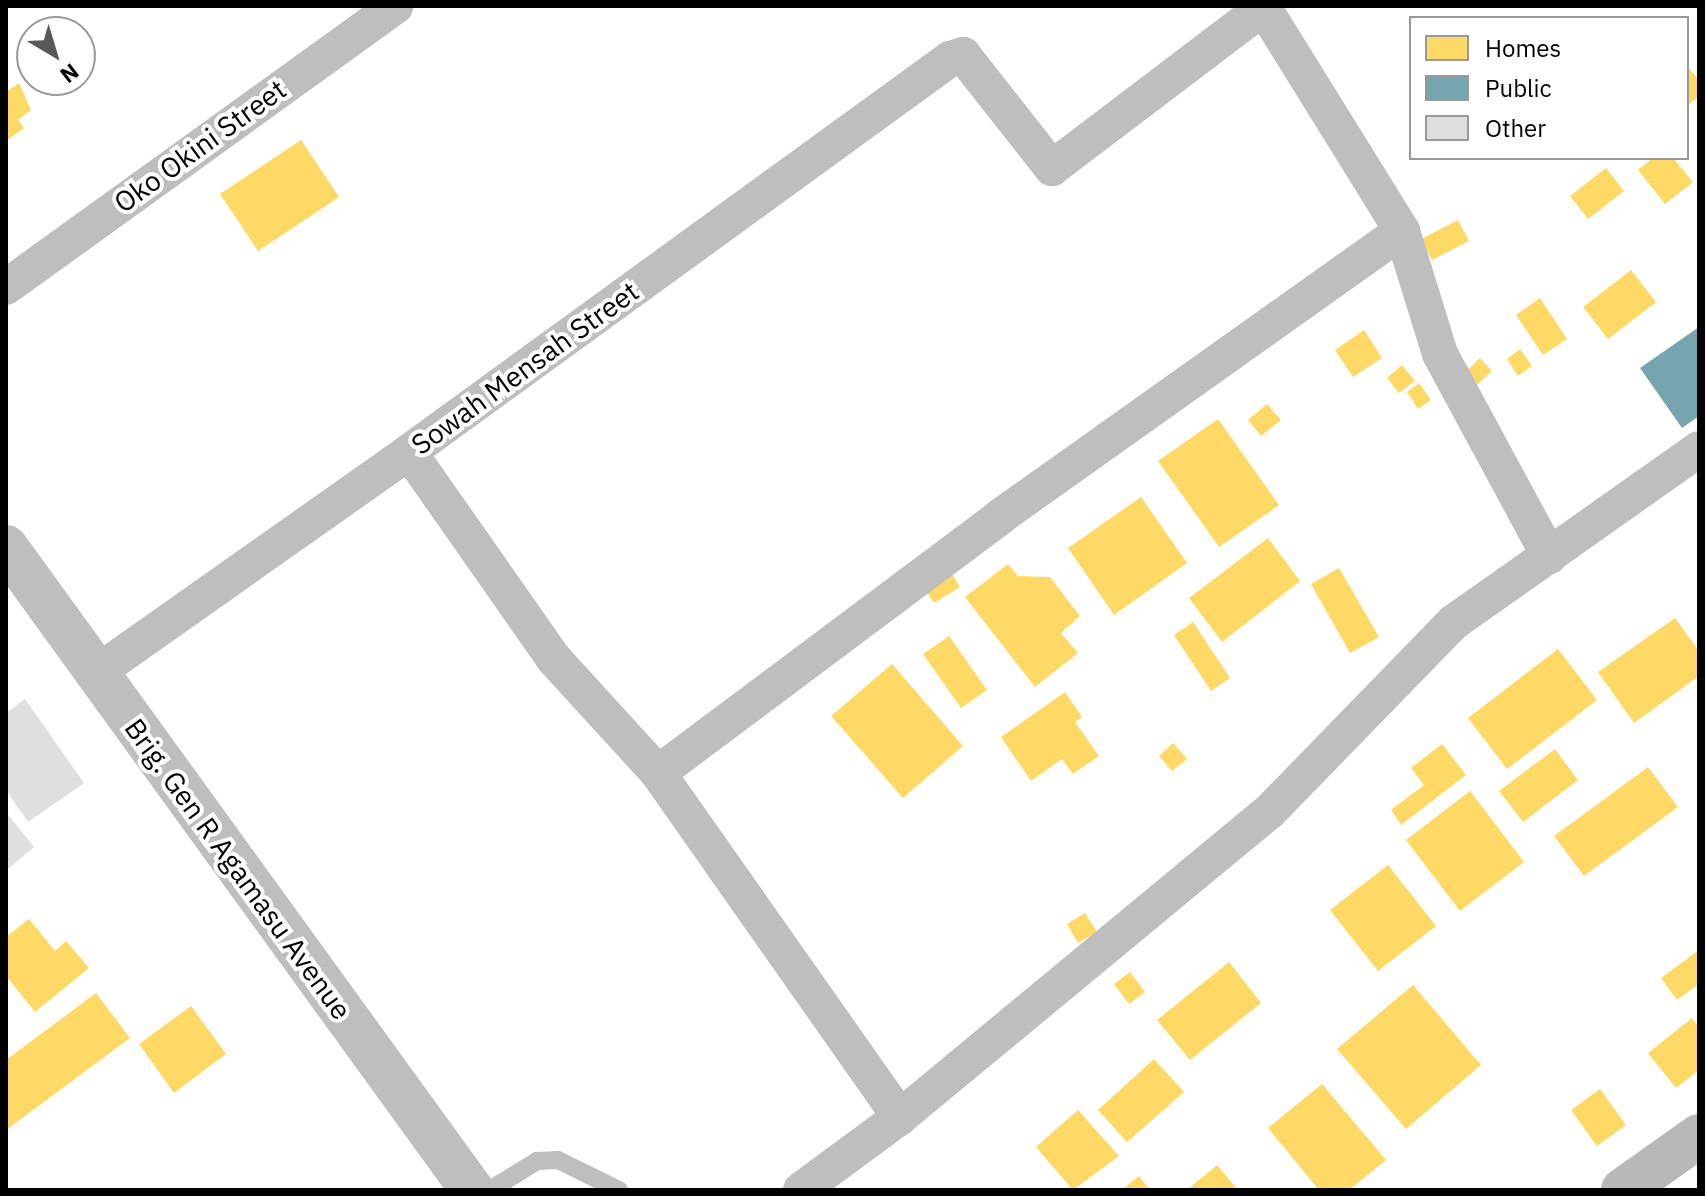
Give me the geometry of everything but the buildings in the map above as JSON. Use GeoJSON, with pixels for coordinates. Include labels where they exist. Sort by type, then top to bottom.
{"type":"FeatureCollection","features":[{"type":"Feature","properties":{"kind":"main road"},"geometry":{"type":"LineString","coordinates":[[1623,1190],[1699,1136]]}},
{"type":"Feature","properties":{"kind":"street","name":"Oko Okini Street"},"geometry":{"type":"LineString","coordinates":[[6,287],[395,6]]}},
{"type":"Feature","properties":{"kind":"street","name":"Sowah Mensah Street"},"geometry":{"type":"LineString","coordinates":[[96,673],[409,452],[950,59],[963,55],[1052,168],[1251,15],[1265,13],[1367,167],[1402,231]]}},
{"type":"Feature","properties":{"kind":"street"},"geometry":{"type":"LineString","coordinates":[[658,773],[1001,516],[1402,231],[1440,354],[1549,556]]}},
{"type":"Feature","properties":{"kind":"street"},"geometry":{"type":"LineString","coordinates":[[801,1190],[900,1117],[1269,812],[1454,622],[1699,449]]}},
{"type":"Feature","properties":{"kind":"street"},"geometry":{"type":"LineString","coordinates":[[409,452],[554,659],[658,773],[900,1117]]}},
{"type":"Feature","properties":{"kind":"street","name":"Brig. Gen R Agamasu Avenue"},"geometry":{"type":"LineString","coordinates":[[6,547],[472,1190]]}},
{"type":"Feature","properties":{"kind":"lane"},"geometry":{"type":"LineString","coordinates":[[490,1190],[537,1161],[558,1160],[619,1190]]}}]}
